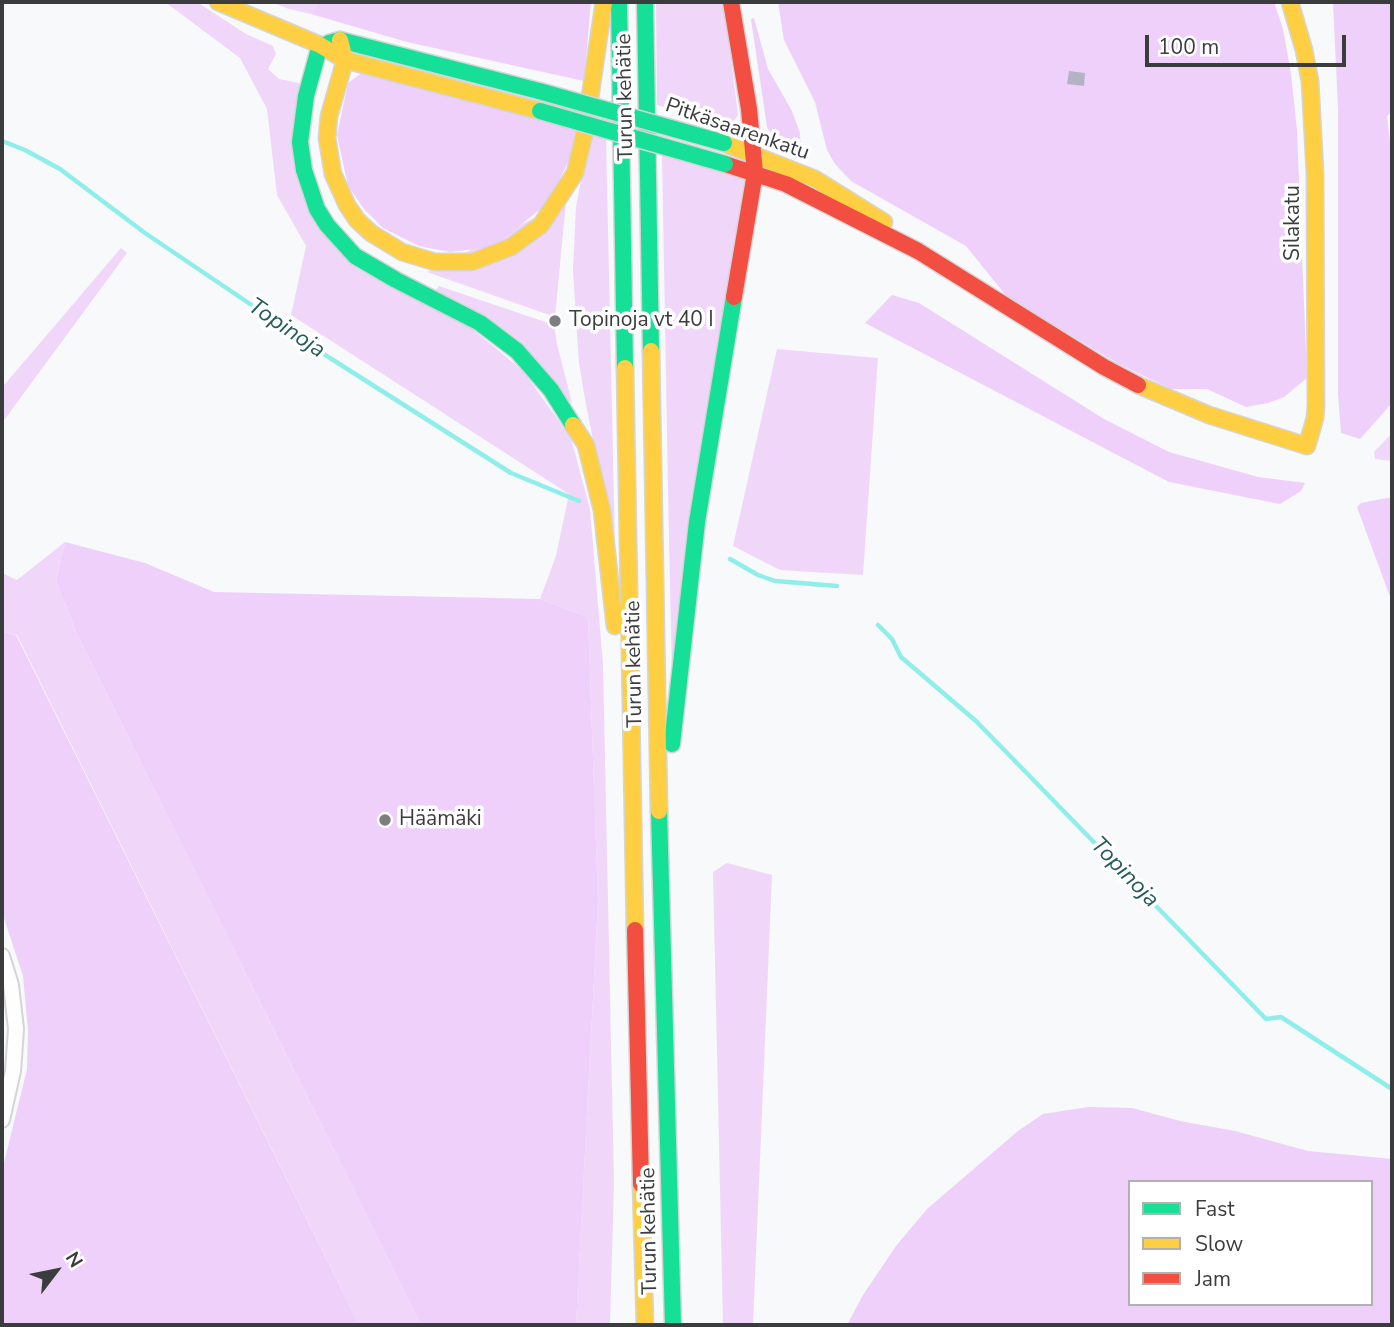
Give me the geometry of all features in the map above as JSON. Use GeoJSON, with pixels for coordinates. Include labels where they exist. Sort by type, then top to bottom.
{"type":"FeatureCollection","features":[{"type":"Feature","properties":{"kind":"main road","name":"Pitkäsaarenkatu"},"geometry":{"type":"LineString","coordinates":[[218,2],[320,45],[345,60],[540,111],[786,184],[918,251],[1104,368],[1209,415],[1307,446]]}},
{"type":"Feature","properties":{"kind":"main road"},"geometry":{"type":"LineString","coordinates":[[340,40],[345,60],[329,116],[327,138],[333,174],[346,205],[357,220],[372,233],[402,252],[435,262],[472,262],[511,247],[541,225],[575,173],[585,131],[604,2]]}},
{"type":"Feature","properties":{"kind":"main road","name":"Turun kehätie"},"geometry":{"type":"LineString","coordinates":[[619,2],[631,729],[645,1325]]}},
{"type":"Feature","properties":{"kind":"main road","name":"Turun kehätie"},"geometry":{"type":"LineString","coordinates":[[645,2],[673,1325]]}},
{"type":"Feature","properties":{"kind":"main road"},"geometry":{"type":"LineString","coordinates":[[661,854],[695,535],[755,173],[731,2]]}},
{"type":"Feature","properties":{"kind":"main road","name":"Silakatu"},"geometry":{"type":"LineString","coordinates":[[1290,2],[1310,81],[1315,173],[1316,405],[1307,446]]}},
{"type":"Feature","properties":{"kind":"main road","name":"Pitkäsaarenkatu"},"geometry":{"type":"LineString","coordinates":[[320,45],[340,40],[539,91],[753,152],[793,168],[837,191],[883,222],[918,251]]}},
{"type":"Feature","properties":{"kind":"main road"},"geometry":{"type":"LineString","coordinates":[[320,45],[306,96],[300,142],[309,190],[327,225],[355,256],[461,312],[517,351],[551,390],[586,445],[602,510],[609,589],[631,729]]}},
{"type":"Feature","properties":{"kind":"street"},"geometry":{"type":"LineString","coordinates":[[2,956],[11,985],[16,1029],[13,1071],[2,1120]]}},
{"type":"Feature","properties":{"kind":"shaded area"},"geometry":{"type":"Polygon","coordinates":[[[165,2],[197,2],[246,34],[273,46],[276,54],[268,69],[279,79],[299,83],[312,218],[470,327],[523,371],[571,438],[590,509],[603,664],[614,1183],[610,1325],[576,1323],[598,902],[588,617],[540,599],[556,556],[569,494],[291,315],[306,246],[277,195],[267,109],[240,58],[165,2]]]}},
{"type":"Feature","properties":{"kind":"shaded area"},"geometry":{"type":"Polygon","coordinates":[[[271,2],[319,2],[311,14],[271,2]]]}},
{"type":"Feature","properties":{"kind":"shaded area"},"geometry":{"type":"Polygon","coordinates":[[[319,2],[591,2],[584,81],[407,42],[311,14],[319,2]]]}},
{"type":"Feature","properties":{"kind":"shaded area"},"geometry":{"type":"Polygon","coordinates":[[[656,2],[724,2],[738,115],[730,127],[657,105],[656,2]]]}},
{"type":"Feature","properties":{"kind":"shaded area"},"geometry":{"type":"Polygon","coordinates":[[[778,2],[1274,2],[1283,29],[1297,130],[1307,378],[1284,397],[1246,407],[1207,389],[1171,389],[1119,364],[1008,298],[966,246],[851,181],[835,164],[827,150],[815,102],[784,40],[778,2]]]}},
{"type":"Feature","properties":{"kind":"shaded area"},"geometry":{"type":"Polygon","coordinates":[[[1333,2],[1392,2],[1392,112],[1387,116],[1392,160],[1392,403],[1360,439],[1341,433],[1338,394],[1338,108],[1333,2]]]}},
{"type":"Feature","properties":{"kind":"shaded area"},"geometry":{"type":"Polygon","coordinates":[[[754,18],[768,69],[792,111],[800,133],[801,156],[778,146],[767,127],[751,19],[754,18]]]}},
{"type":"Feature","properties":{"kind":"shaded area"},"geometry":{"type":"Polygon","coordinates":[[[363,72],[578,130],[574,150],[548,203],[493,247],[450,252],[419,246],[383,228],[364,209],[348,186],[337,135],[348,83],[363,72]]]}},
{"type":"Feature","properties":{"kind":"shaded area"},"geometry":{"type":"Polygon","coordinates":[[[590,133],[606,137],[615,548],[586,405],[576,321],[573,269],[576,207],[590,133]]]}},
{"type":"Feature","properties":{"kind":"shaded area"},"geometry":{"type":"Polygon","coordinates":[[[662,154],[747,178],[672,678],[668,489],[662,154]]]}},
{"type":"Feature","properties":{"kind":"shaded area"},"geometry":{"type":"Polygon","coordinates":[[[566,202],[555,317],[427,272],[566,202]]]}},
{"type":"Feature","properties":{"kind":"shaded area"},"geometry":{"type":"Polygon","coordinates":[[[121,248],[127,253],[2,423],[2,386],[121,248]]]}},
{"type":"Feature","properties":{"kind":"shaded area"},"geometry":{"type":"Polygon","coordinates":[[[439,286],[554,325],[572,403],[435,292],[439,286]]]}},
{"type":"Feature","properties":{"kind":"shaded area"},"geometry":{"type":"Polygon","coordinates":[[[892,295],[919,303],[1104,419],[1169,452],[1258,477],[1305,483],[1301,491],[1280,504],[1169,482],[865,323],[892,295]]]}},
{"type":"Feature","properties":{"kind":"shaded area"},"geometry":{"type":"Polygon","coordinates":[[[777,349],[878,358],[863,575],[780,570],[733,546],[777,349]]]}},
{"type":"Feature","properties":{"kind":"shaded area"},"geometry":{"type":"Polygon","coordinates":[[[1392,433],[1392,461],[1375,459],[1374,452],[1392,433]]]}},
{"type":"Feature","properties":{"kind":"shaded area"},"geometry":{"type":"Polygon","coordinates":[[[1392,497],[1392,602],[1357,507],[1361,503],[1392,497]]]}},
{"type":"Feature","properties":{"kind":"shaded area"},"geometry":{"type":"Polygon","coordinates":[[[65,542],[56,581],[77,634],[421,1325],[359,1325],[17,635],[2,632],[2,573],[17,580],[65,542]]]}},
{"type":"Feature","properties":{"kind":"shaded area"},"geometry":{"type":"Polygon","coordinates":[[[65,542],[145,563],[214,592],[540,599],[588,617],[598,901],[576,1325],[421,1325],[77,634],[56,581],[65,542]]]}},
{"type":"Feature","properties":{"kind":"shaded area"},"geometry":{"type":"Polygon","coordinates":[[[2,632],[16,635],[359,1325],[2,1325],[2,1171],[27,1069],[28,1031],[23,976],[2,912],[2,632]]]}},
{"type":"Feature","properties":{"kind":"shaded area"},"geometry":{"type":"Polygon","coordinates":[[[727,863],[772,875],[753,1325],[723,1325],[713,872],[727,863]]]}},
{"type":"Feature","properties":{"kind":"shaded area"},"geometry":{"type":"Polygon","coordinates":[[[1088,1107],[1132,1108],[1180,1121],[1235,1131],[1308,1151],[1392,1159],[1392,1325],[847,1325],[863,1295],[896,1246],[927,1209],[1018,1131],[1043,1114],[1088,1107]]]}},
{"type":"Feature","properties":{"kind":"building"},"geometry":{"type":"Polygon","coordinates":[[[1069,71],[1085,73],[1084,86],[1067,84],[1069,71]]]}},
{"type":"Feature","properties":{"kind":"waterway","name":"Topinoja"},"geometry":{"type":"LineString","coordinates":[[2,141],[60,169],[145,233],[330,358],[511,473],[579,501]]}},
{"type":"Feature","properties":{"kind":"waterway","name":"Topinoja"},"geometry":{"type":"LineString","coordinates":[[730,559],[775,581],[837,586]]}},
{"type":"Feature","properties":{"kind":"waterway","name":"Topinoja"},"geometry":{"type":"LineString","coordinates":[[878,625],[892,639],[901,657],[976,721],[1266,1019],[1281,1017],[1392,1089]]}},
{"type":"Feature","properties":{"kind":"traffic: fast"},"geometry":{"type":"LineString","coordinates":[[619,2],[625,368]]}},
{"type":"Feature","properties":{"kind":"traffic: fast"},"geometry":{"type":"LineString","coordinates":[[645,2],[651,351]]}},
{"type":"Feature","properties":{"kind":"traffic: fast"},"geometry":{"type":"LineString","coordinates":[[329,43],[340,40],[539,91]]}},
{"type":"Feature","properties":{"kind":"traffic: fast"},"geometry":{"type":"LineString","coordinates":[[320,45],[306,96],[300,142],[304,170],[317,209],[327,225],[355,256],[480,323],[517,351],[551,390],[573,425]]}},
{"type":"Feature","properties":{"kind":"traffic: fast"},"geometry":{"type":"LineString","coordinates":[[539,91],[724,143]]}},
{"type":"Feature","properties":{"kind":"traffic: fast"},"geometry":{"type":"LineString","coordinates":[[540,111],[725,164]]}},
{"type":"Feature","properties":{"kind":"traffic: fast"},"geometry":{"type":"LineString","coordinates":[[672,744],[697,522],[734,297]]}},
{"type":"Feature","properties":{"kind":"traffic: fast"},"geometry":{"type":"LineString","coordinates":[[659,811],[673,1325]]}},
{"type":"Feature","properties":{"kind":"traffic: slow"},"geometry":{"type":"LineString","coordinates":[[218,2],[320,45],[345,60],[540,111]]}},
{"type":"Feature","properties":{"kind":"traffic: slow"},"geometry":{"type":"LineString","coordinates":[[340,40],[345,60],[329,116],[327,138],[333,174],[347,205],[357,220],[371,233],[402,252],[435,262],[472,262],[511,247],[541,225],[575,173],[585,131],[604,2]]}},
{"type":"Feature","properties":{"kind":"traffic: slow"},"geometry":{"type":"LineString","coordinates":[[1138,385],[1209,415],[1307,446],[1316,405],[1315,173],[1310,81],[1290,2]]}},
{"type":"Feature","properties":{"kind":"traffic: slow"},"geometry":{"type":"LineString","coordinates":[[724,143],[815,179],[884,222]]}},
{"type":"Feature","properties":{"kind":"traffic: slow"},"geometry":{"type":"LineString","coordinates":[[651,351],[659,811]]}},
{"type":"Feature","properties":{"kind":"traffic: slow"},"geometry":{"type":"LineString","coordinates":[[625,368],[635,930]]}},
{"type":"Feature","properties":{"kind":"traffic: slow"},"geometry":{"type":"LineString","coordinates":[[573,425],[586,445],[602,510],[615,626]]}},
{"type":"Feature","properties":{"kind":"traffic: slow"},"geometry":{"type":"LineString","coordinates":[[641,1184],[645,1325]]}},
{"type":"Feature","properties":{"kind":"traffic: jam"},"geometry":{"type":"LineString","coordinates":[[731,2],[749,109],[755,173],[734,297]]}},
{"type":"Feature","properties":{"kind":"traffic: jam"},"geometry":{"type":"LineString","coordinates":[[725,164],[786,184],[918,251],[1104,367],[1138,385]]}},
{"type":"Feature","properties":{"kind":"traffic: jam"},"geometry":{"type":"LineString","coordinates":[[635,930],[641,1184]]}},
{"type":"Feature","properties":{"kind":"place","name":"Topinoja vt 40 I"},"geometry":{"type":"Point","coordinates":[555,321]}},
{"type":"Feature","properties":{"kind":"place","name":"Häämäki"},"geometry":{"type":"Point","coordinates":[385,820]}}]}
